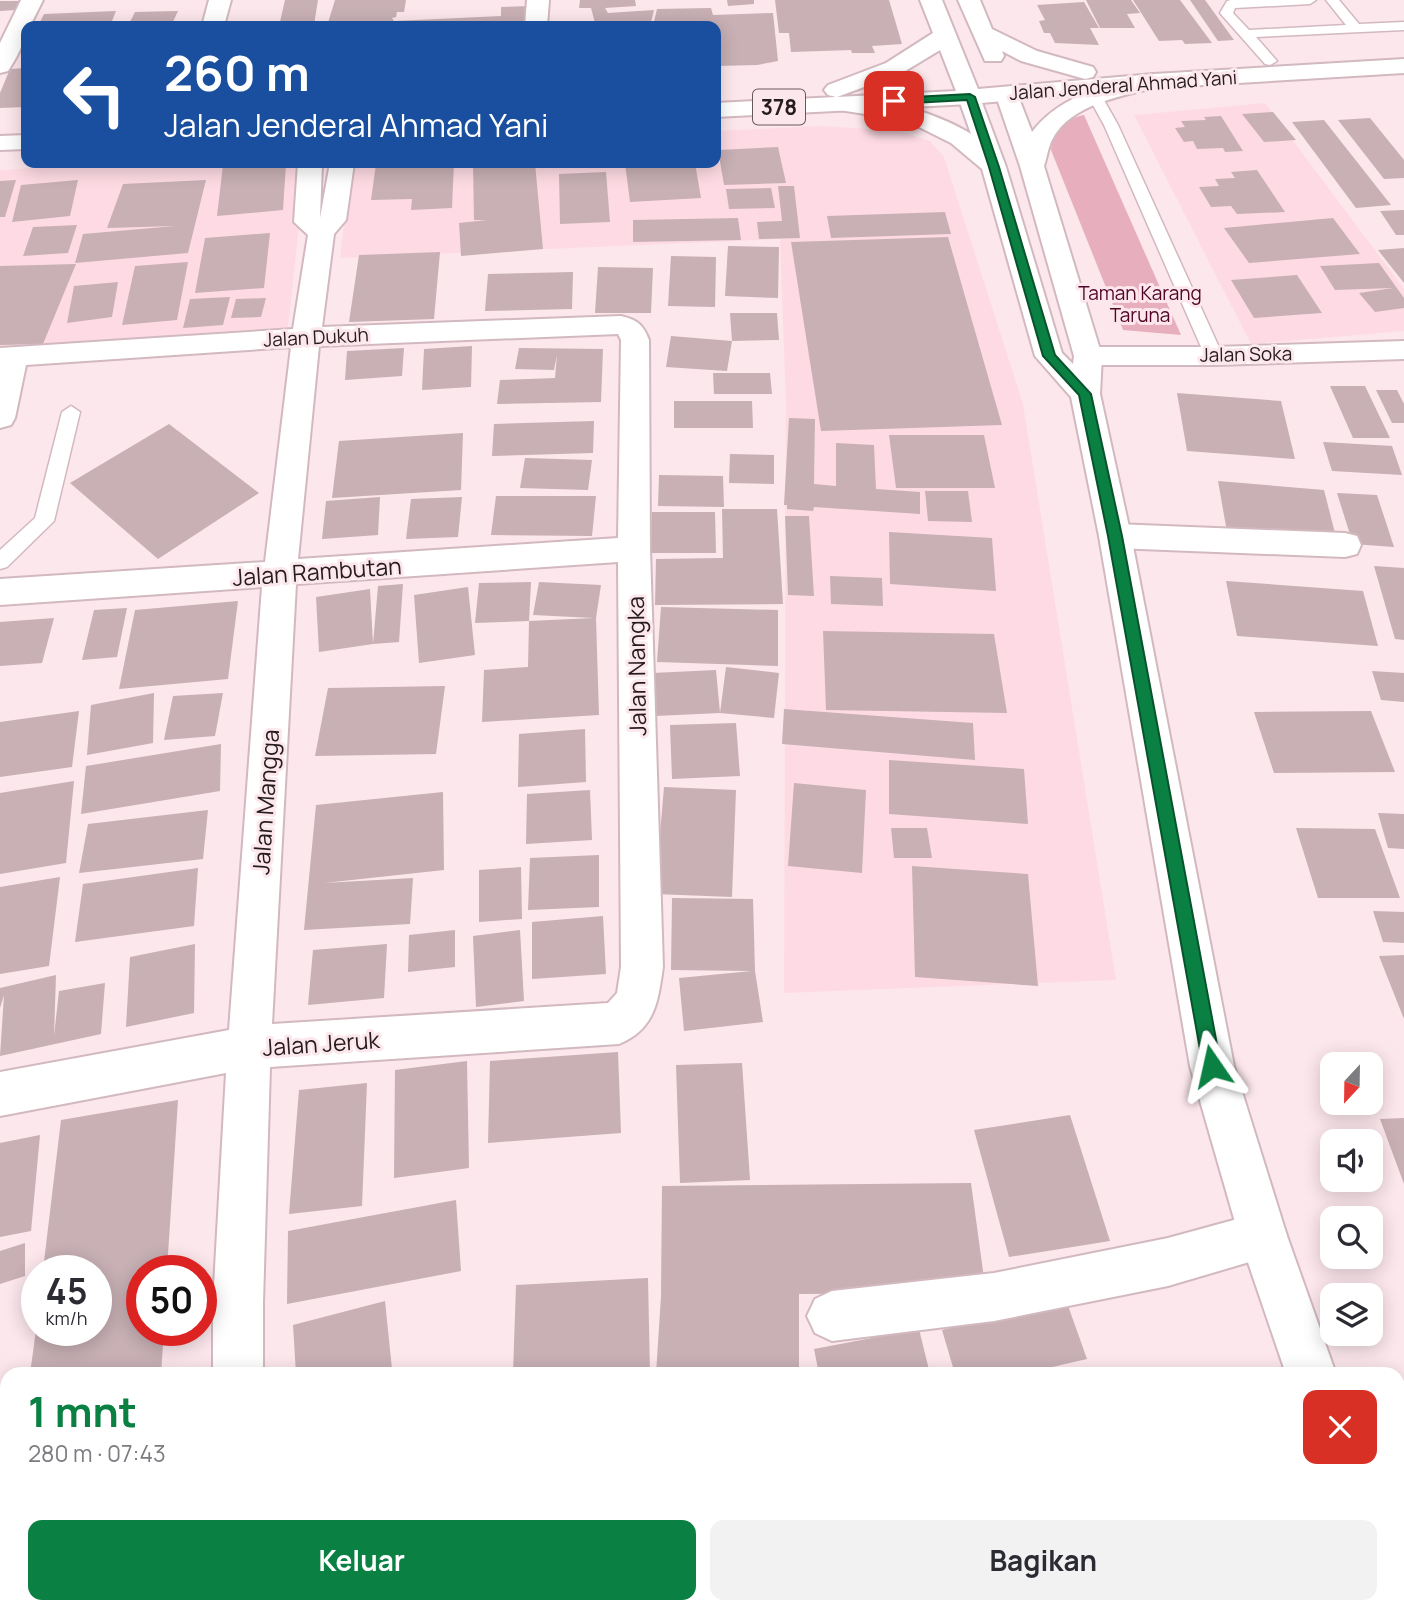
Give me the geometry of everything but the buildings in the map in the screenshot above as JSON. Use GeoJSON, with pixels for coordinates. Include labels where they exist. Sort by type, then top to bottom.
{"type":"FeatureCollection","features":[{"type":"Feature","properties":{"kind":"street"},"geometry":{"type":"LineString","coordinates":[[22,21],[32,0]]}},
{"type":"Feature","properties":{"kind":"street"},"geometry":{"type":"LineString","coordinates":[[214,21],[220,0]]}},
{"type":"Feature","properties":{"kind":"street"},"geometry":{"type":"LineString","coordinates":[[536,21],[538,0]]}},
{"type":"Feature","properties":{"kind":"street"},"geometry":{"type":"LineString","coordinates":[[931,0],[967,89],[994,167],[1049,356],[1086,375]]}},
{"type":"Feature","properties":{"kind":"street"},"geometry":{"type":"LineString","coordinates":[[969,0],[1005,85],[1032,166],[1086,375],[1212,1066],[1262,1236],[1309,1367]]}},
{"type":"Feature","properties":{"kind":"street"},"geometry":{"type":"LineString","coordinates":[[0,66],[21,23]]}},
{"type":"Feature","properties":{"kind":"street"},"geometry":{"type":"LineString","coordinates":[[983,33],[1029,56],[1085,72]]}},
{"type":"Feature","properties":{"kind":"street"},"geometry":{"type":"LineString","coordinates":[[839,97],[901,66],[945,34]]}},
{"type":"Feature","properties":{"kind":"street","name":"Jalan Jenderal Ahmad Yani"},"geometry":{"type":"LineString","coordinates":[[721,109],[839,97],[967,89],[1085,72],[1380,55],[1404,57]]}},
{"type":"Feature","properties":{"kind":"street","name":"Jalan Jenderal Ahmad Yani"},"geometry":{"type":"LineString","coordinates":[[1005,85],[1154,81],[1404,66]]}},
{"type":"Feature","properties":{"kind":"street"},"geometry":{"type":"LineString","coordinates":[[1032,166],[1041,135],[1063,113],[1095,96],[1154,81]]}},
{"type":"Feature","properties":{"kind":"street","name":"Jalan Jenderal Ahmad Yani"},"geometry":{"type":"LineString","coordinates":[[721,97],[839,97]]}},
{"type":"Feature","properties":{"kind":"street"},"geometry":{"type":"LineString","coordinates":[[839,97],[916,116],[949,130],[975,147],[994,167]]}},
{"type":"Feature","properties":{"kind":"street"},"geometry":{"type":"LineString","coordinates":[[0,143],[21,142]]}},
{"type":"Feature","properties":{"kind":"street"},"geometry":{"type":"LineString","coordinates":[[310,168],[307,222],[321,232]]}},
{"type":"Feature","properties":{"kind":"street","name":"Jalan Mangga"},"geometry":{"type":"LineString","coordinates":[[238,1367],[237,1303],[249,1047],[281,573],[306,337],[321,232],[333,220],[341,168]]}},
{"type":"Feature","properties":{"kind":"street","name":"Jalan Dukuh"},"geometry":{"type":"LineString","coordinates":[[6,357],[306,337],[621,325],[631,329]]}},
{"type":"Feature","properties":{"kind":"street","name":"Jalan Nangka"},"geometry":{"type":"LineString","coordinates":[[631,329],[635,340],[634,549],[642,967],[637,1002]]}},
{"type":"Feature","properties":{"kind":"street","name":"Jalan Soka"},"geometry":{"type":"LineString","coordinates":[[1086,375],[1214,356],[1404,349]]}},
{"type":"Feature","properties":{"kind":"street"},"geometry":{"type":"LineString","coordinates":[[0,418],[6,357]]}},
{"type":"Feature","properties":{"kind":"street"},"geometry":{"type":"LineString","coordinates":[[1115,536],[1345,545]]}},
{"type":"Feature","properties":{"kind":"street","name":"Jalan Rambutan"},"geometry":{"type":"LineString","coordinates":[[0,592],[634,549]]}},
{"type":"Feature","properties":{"kind":"street","name":"Jalan Jeruk"},"geometry":{"type":"LineString","coordinates":[[0,1094],[249,1047],[619,1023],[637,1002]]}},
{"type":"Feature","properties":{"kind":"street"},"geometry":{"type":"LineString","coordinates":[[832,1316],[994,1297],[1168,1262],[1262,1236]]}},
{"type":"Feature","properties":{"kind":"lane"},"geometry":{"type":"LineString","coordinates":[[1270,61],[1226,13],[1227,7],[1231,4],[1310,0]]}},
{"type":"Feature","properties":{"kind":"lane"},"geometry":{"type":"LineString","coordinates":[[1332,0],[1356,29]]}},
{"type":"Feature","properties":{"kind":"lane"},"geometry":{"type":"LineString","coordinates":[[1246,34],[1404,26]]}},
{"type":"Feature","properties":{"kind":"lane"},"geometry":{"type":"LineString","coordinates":[[1095,96],[1111,125],[1214,356]]}},
{"type":"Feature","properties":{"kind":"lane"},"geometry":{"type":"LineString","coordinates":[[0,562],[44,521],[71,412]]}},
{"type":"Feature","properties":{"kind":"shaded area"},"geometry":{"type":"Polygon","coordinates":[[[1265,103],[1404,289],[1404,331],[1251,344],[1134,115],[1265,103]]]}},
{"type":"Feature","properties":{"kind":"shaded area"},"geometry":{"type":"Polygon","coordinates":[[[822,126],[899,131],[930,141],[944,157],[1023,404],[1116,980],[784,993],[786,405],[780,239],[340,258],[350,168],[721,168],[721,131],[822,126]]]}},
{"type":"Feature","properties":{"kind":"shaded area"},"geometry":{"type":"Polygon","coordinates":[[[305,168],[288,327],[0,348],[0,170],[305,168]]]}},
{"type":"Feature","properties":{"kind":"green space","name":"Taman Karang Taruna"},"geometry":{"type":"Polygon","coordinates":[[[1084,115],[1181,335],[1123,330],[1051,150],[1057,131],[1071,119],[1084,115]]]}},
{"type":"Feature","properties":{"kind":"route"},"geometry":{"type":"LineString","coordinates":[[894,101],[970,97],[994,167],[1049,356],[1085,394],[1115,536],[1212,1066]]}}]}
